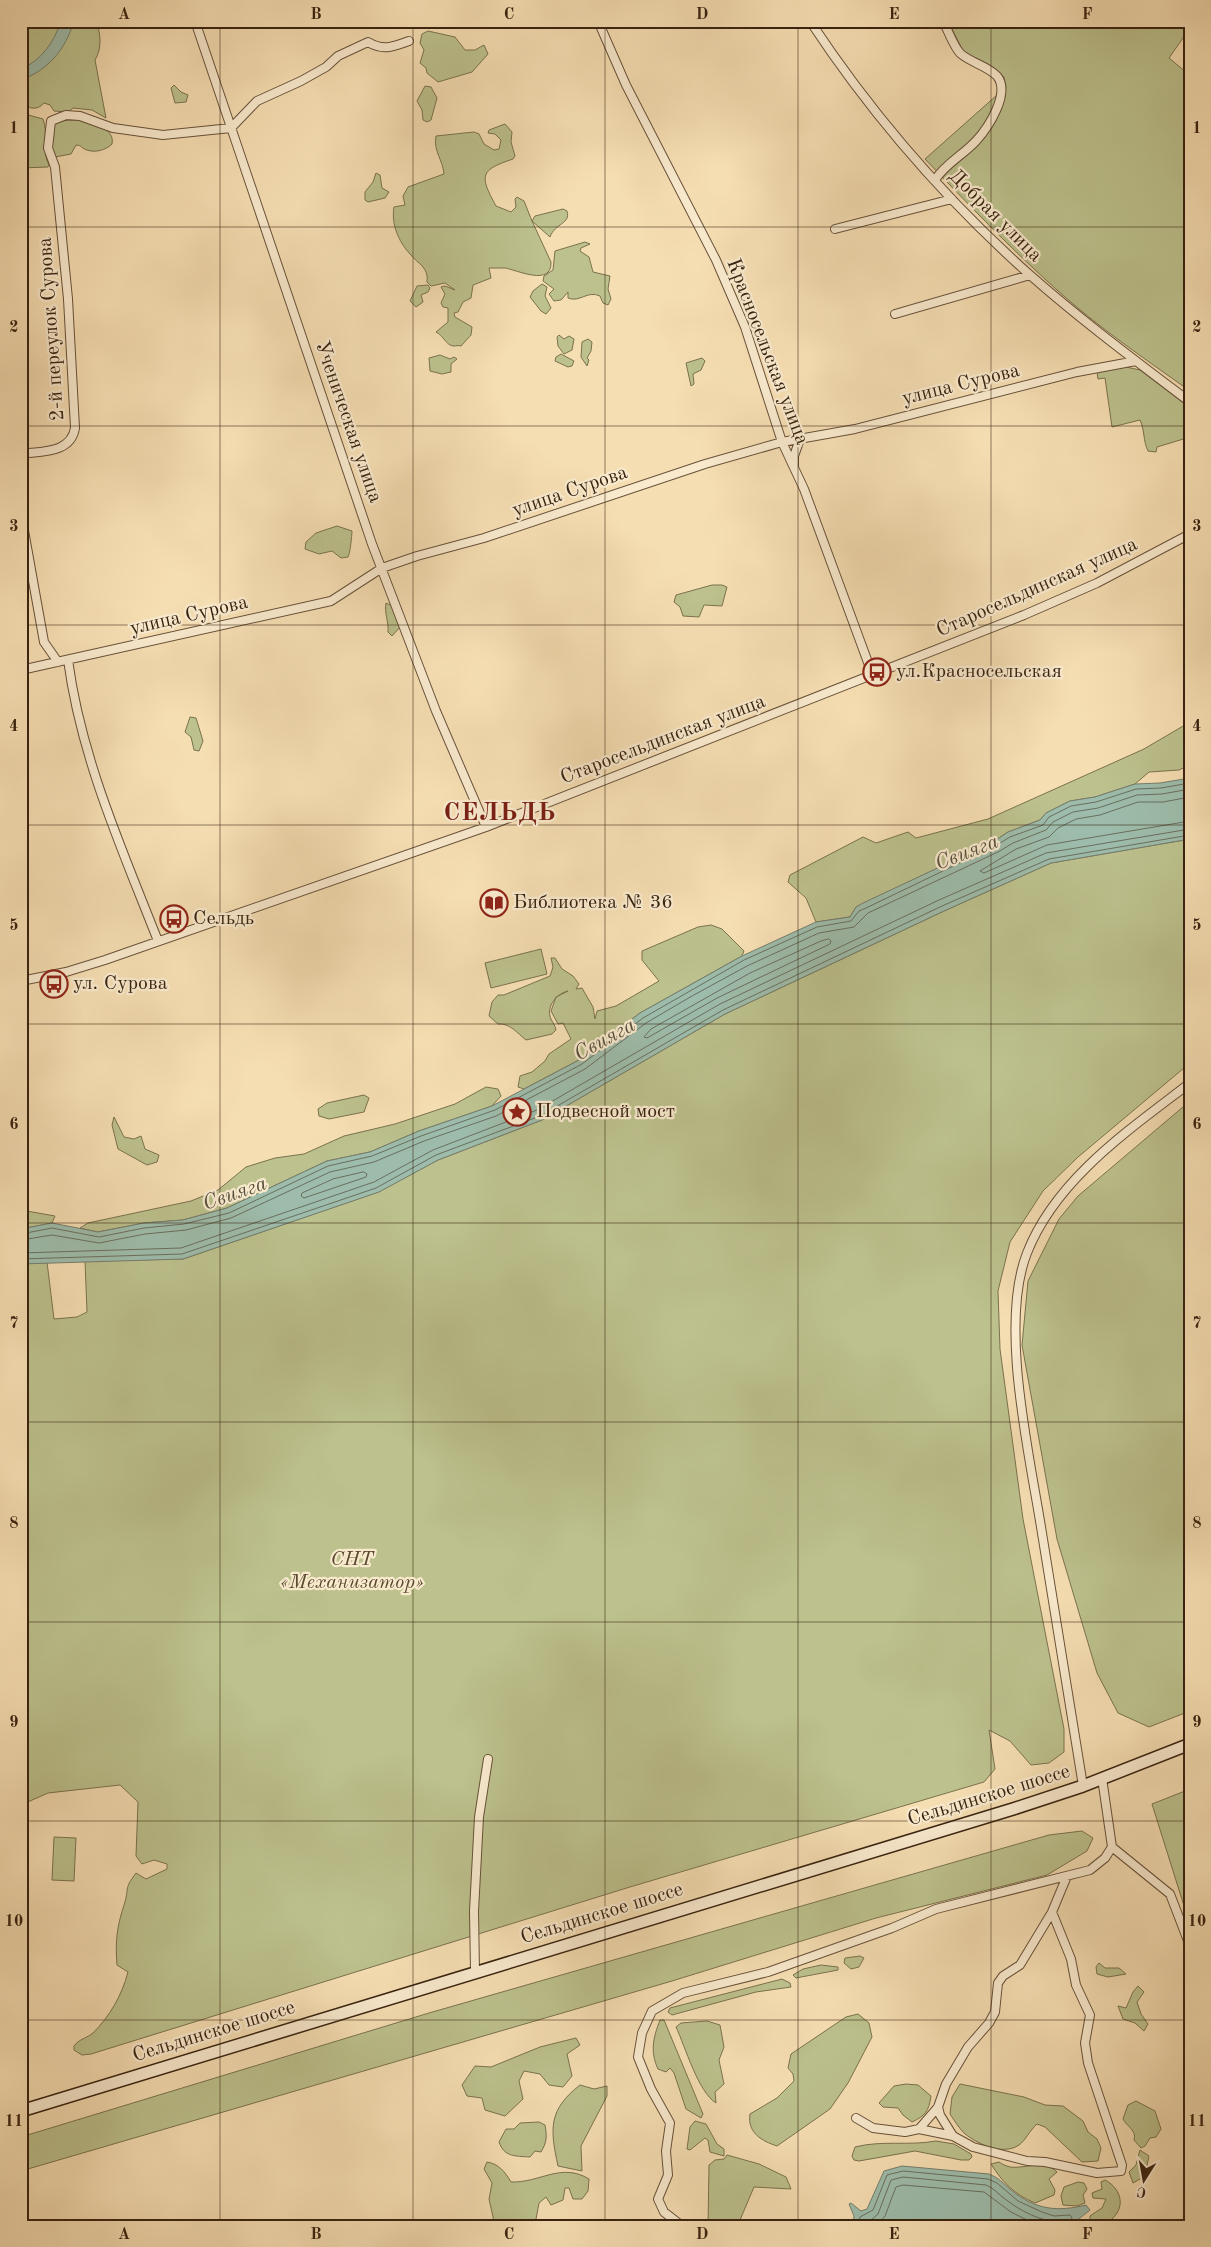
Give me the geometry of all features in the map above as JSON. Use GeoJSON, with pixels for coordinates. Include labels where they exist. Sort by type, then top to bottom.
{"type":"FeatureCollection","features":[{"type":"Feature","properties":{"kind":"main road","name":"Сельдинское шоссе"},"geometry":{"type":"LineString","coordinates":[[21,2111],[1083,1786],[1190,1744]]}},
{"type":"Feature","properties":{"kind":"street","name":"Ученическая улица"},"geometry":{"type":"LineString","coordinates":[[195,21],[382,568],[436,711],[486,827]]}},
{"type":"Feature","properties":{"kind":"street","name":"Красносельская улица"},"geometry":{"type":"LineString","coordinates":[[598,21],[626,85],[716,260],[745,327],[782,442],[804,489],[873,676]]}},
{"type":"Feature","properties":{"kind":"street","name":"Добрая улица"},"geometry":{"type":"LineString","coordinates":[[810,21],[878,116],[952,199],[1030,275],[1190,402]]}},
{"type":"Feature","properties":{"kind":"street"},"geometry":{"type":"LineString","coordinates":[[935,180],[941,170],[977,140],[997,108],[1002,95],[1002,86],[992,71],[962,55],[955,48],[954,40],[943,21]]}},
{"type":"Feature","properties":{"kind":"street"},"geometry":{"type":"LineString","coordinates":[[231,128],[257,101],[301,81],[326,67],[338,56],[368,42],[378,48],[388,48],[409,41]]}},
{"type":"Feature","properties":{"kind":"street","name":"2-й переулок Сурова"},"geometry":{"type":"LineString","coordinates":[[21,454],[62,448],[74,438],[75,428],[68,299],[55,167],[48,148],[51,121],[66,115],[80,116],[113,128],[163,135],[231,128]]}},
{"type":"Feature","properties":{"kind":"street"},"geometry":{"type":"LineString","coordinates":[[835,229],[952,199]]}},
{"type":"Feature","properties":{"kind":"street"},"geometry":{"type":"LineString","coordinates":[[895,314],[1030,275]]}},
{"type":"Feature","properties":{"kind":"street","name":"улица Сурова"},"geometry":{"type":"LineString","coordinates":[[21,670],[331,601],[382,568],[417,556],[484,538],[674,474],[782,442],[855,429],[1077,372],[1136,361]]}},
{"type":"Feature","properties":{"kind":"street"},"geometry":{"type":"LineString","coordinates":[[794,467],[794,456],[800,439]]}},
{"type":"Feature","properties":{"kind":"street"},"geometry":{"type":"LineString","coordinates":[[21,514],[44,642],[58,662]]}},
{"type":"Feature","properties":{"kind":"street","name":"Старосельдинская улица"},"geometry":{"type":"LineString","coordinates":[[21,981],[66,972],[486,827],[873,676],[1097,583],[1190,534]]}},
{"type":"Feature","properties":{"kind":"street"},"geometry":{"type":"LineString","coordinates":[[68,660],[72,692],[86,749],[158,940]]}},
{"type":"Feature","properties":{"kind":"street"},"geometry":{"type":"LineString","coordinates":[[1083,1786],[1025,1425],[1016,1332],[1016,1291],[1034,1238],[1042,1223],[1066,1190],[1094,1161],[1190,1083]]}},
{"type":"Feature","properties":{"kind":"street"},"geometry":{"type":"LineString","coordinates":[[475,1972],[474,1911],[479,1817],[488,1758]]}},
{"type":"Feature","properties":{"kind":"street"},"geometry":{"type":"LineString","coordinates":[[682,2226],[664,2212],[658,2199],[668,2175],[666,2151],[670,2123],[651,2089],[638,2057],[642,2033],[652,2011],[683,1993],[768,1972],[885,1931],[936,1909],[1090,1870],[1105,1858],[1112,1847],[1102,1778]]}},
{"type":"Feature","properties":{"kind":"street"},"geometry":{"type":"LineString","coordinates":[[1112,1847],[1170,1894],[1190,1946]]}},
{"type":"Feature","properties":{"kind":"street"},"geometry":{"type":"LineString","coordinates":[[919,2129],[938,2107],[956,2065],[968,2047],[989,2023],[994,2012],[998,1983],[1003,1976],[1020,1965],[1052,1912],[1066,1876]]}},
{"type":"Feature","properties":{"kind":"street"},"geometry":{"type":"LineString","coordinates":[[856,2118],[873,2128],[905,2132],[919,2129],[953,2136],[973,2148],[1027,2161],[1045,2162],[1097,2173],[1121,2171],[1122,2165],[1088,2063],[1085,2043],[1090,2015],[1076,1985],[1071,1959],[1052,1912]]}},
{"type":"Feature","properties":{"kind":"street"},"geometry":{"type":"LineString","coordinates":[[938,2107],[940,2115],[953,2136]]}},
{"type":"Feature","properties":{"kind":"green space"},"geometry":{"type":"Polygon","coordinates":[[[21,21],[96,21],[100,41],[99,51],[95,60],[106,118],[92,110],[73,108],[68,112],[54,111],[50,105],[44,103],[36,108],[21,105],[21,80],[26,78],[21,73],[21,21]]]}},
{"type":"Feature","properties":{"kind":"green space"},"geometry":{"type":"Polygon","coordinates":[[[948,21],[1190,21],[1190,28],[1169,58],[1187,73],[1190,73],[1190,391],[1105,330],[1057,290],[1006,242],[925,159],[1006,87],[1004,77],[992,68],[964,53],[948,21]]]}},
{"type":"Feature","properties":{"kind":"green space"},"geometry":{"type":"Polygon","coordinates":[[[428,31],[455,37],[465,50],[475,50],[484,45],[488,54],[472,72],[438,82],[427,73],[426,68],[420,63],[424,50],[420,43],[422,34],[428,31]]]}},
{"type":"Feature","properties":{"kind":"green space"},"geometry":{"type":"Polygon","coordinates":[[[174,85],[181,92],[188,95],[186,102],[175,103],[171,88],[174,85]]]}},
{"type":"Feature","properties":{"kind":"green space"},"geometry":{"type":"Polygon","coordinates":[[[425,86],[431,87],[437,98],[431,120],[427,122],[423,120],[422,110],[417,101],[425,86]]]}},
{"type":"Feature","properties":{"kind":"green space"},"geometry":{"type":"Polygon","coordinates":[[[21,113],[43,119],[48,167],[21,168],[21,113]]]}},
{"type":"Feature","properties":{"kind":"green space"},"geometry":{"type":"Polygon","coordinates":[[[84,118],[107,131],[112,139],[112,144],[97,151],[76,145],[71,154],[55,157],[51,151],[54,124],[61,121],[84,118]]]}},
{"type":"Feature","properties":{"kind":"green space"},"geometry":{"type":"Polygon","coordinates":[[[505,124],[512,132],[511,142],[515,156],[513,159],[489,171],[485,180],[487,187],[496,206],[511,212],[516,207],[515,199],[517,197],[524,201],[551,262],[550,270],[546,274],[533,275],[505,268],[489,268],[491,278],[473,285],[471,298],[463,302],[458,312],[454,313],[455,317],[472,327],[471,335],[461,346],[453,346],[448,344],[436,332],[448,322],[448,308],[443,307],[441,303],[445,294],[441,287],[445,286],[455,290],[445,283],[431,286],[427,282],[425,269],[399,239],[395,227],[394,207],[405,205],[403,196],[408,187],[444,174],[437,151],[436,136],[474,132],[479,134],[484,144],[494,150],[499,149],[501,140],[495,134],[488,133],[489,130],[505,124]]]}},
{"type":"Feature","properties":{"kind":"green space"},"geometry":{"type":"Polygon","coordinates":[[[376,173],[380,175],[382,188],[389,192],[385,198],[368,202],[365,200],[365,192],[373,182],[376,173]]]}},
{"type":"Feature","properties":{"kind":"green space"},"geometry":{"type":"Polygon","coordinates":[[[563,209],[567,211],[568,215],[567,219],[552,232],[550,237],[532,221],[535,216],[563,209]]]}},
{"type":"Feature","properties":{"kind":"green space"},"geometry":{"type":"Polygon","coordinates":[[[585,242],[590,244],[581,248],[580,251],[589,257],[593,272],[610,276],[608,289],[611,299],[608,305],[603,303],[600,296],[591,294],[572,299],[568,298],[568,292],[561,300],[554,301],[549,294],[554,289],[543,281],[544,276],[553,270],[555,251],[585,242]]]}},
{"type":"Feature","properties":{"kind":"green space"},"geometry":{"type":"Polygon","coordinates":[[[542,284],[547,287],[545,296],[551,308],[546,314],[541,311],[530,297],[533,291],[542,284]]]}},
{"type":"Feature","properties":{"kind":"green space"},"geometry":{"type":"Polygon","coordinates":[[[428,285],[430,288],[428,292],[421,295],[423,302],[416,307],[410,301],[417,286],[428,285]]]}},
{"type":"Feature","properties":{"kind":"green space"},"geometry":{"type":"Polygon","coordinates":[[[559,335],[564,339],[569,336],[574,339],[572,350],[564,354],[558,346],[557,337],[559,335]]]}},
{"type":"Feature","properties":{"kind":"green space"},"geometry":{"type":"Polygon","coordinates":[[[588,339],[592,342],[591,351],[587,358],[589,360],[587,366],[581,357],[582,342],[588,339]]]}},
{"type":"Feature","properties":{"kind":"green space"},"geometry":{"type":"Polygon","coordinates":[[[561,354],[574,361],[572,366],[568,367],[555,361],[556,357],[561,354]]]}},
{"type":"Feature","properties":{"kind":"green space"},"geometry":{"type":"Polygon","coordinates":[[[440,355],[450,359],[454,357],[457,359],[451,364],[451,372],[442,374],[430,371],[429,358],[440,355]]]}},
{"type":"Feature","properties":{"kind":"green space"},"geometry":{"type":"Polygon","coordinates":[[[702,358],[705,361],[701,370],[693,374],[694,384],[691,386],[686,363],[702,358]]]}},
{"type":"Feature","properties":{"kind":"green space"},"geometry":{"type":"Polygon","coordinates":[[[1126,367],[1140,370],[1190,408],[1190,437],[1157,447],[1156,452],[1148,451],[1140,420],[1112,427],[1105,378],[1098,379],[1097,372],[1126,367]]]}},
{"type":"Feature","properties":{"kind":"green space"},"geometry":{"type":"Polygon","coordinates":[[[337,526],[352,531],[348,557],[341,558],[332,551],[319,554],[305,549],[306,542],[316,533],[337,526]]]}},
{"type":"Feature","properties":{"kind":"green space"},"geometry":{"type":"Polygon","coordinates":[[[712,585],[727,587],[722,606],[704,605],[699,617],[683,616],[680,607],[674,602],[676,595],[712,585]]]}},
{"type":"Feature","properties":{"kind":"green space"},"geometry":{"type":"Polygon","coordinates":[[[386,603],[394,607],[400,627],[392,636],[388,632],[386,603]]]}},
{"type":"Feature","properties":{"kind":"green space"},"geometry":{"type":"Polygon","coordinates":[[[190,717],[196,718],[203,741],[199,751],[194,750],[191,737],[185,732],[190,717]]]}},
{"type":"Feature","properties":{"kind":"green space"},"geometry":{"type":"Polygon","coordinates":[[[1190,722],[1190,765],[1179,770],[1149,772],[1135,784],[1095,797],[1070,801],[1046,813],[1040,820],[1008,832],[993,842],[856,907],[850,917],[816,922],[806,898],[788,882],[790,875],[863,837],[876,843],[908,832],[916,838],[988,819],[1144,749],[1190,722]]]}},
{"type":"Feature","properties":{"kind":"green space","name":"СНТ «Механизатор»"},"geometry":{"type":"Polygon","coordinates":[[[1190,839],[1190,1063],[1078,1157],[1043,1191],[1010,1242],[998,1291],[1000,1349],[1023,1519],[1064,1729],[1064,1752],[1049,1763],[1031,1765],[1010,1741],[989,1730],[995,1769],[984,1782],[630,1887],[91,2054],[82,2055],[74,2050],[76,2044],[93,2033],[105,2020],[115,2005],[128,1972],[117,1965],[116,1948],[120,1918],[130,1882],[136,1873],[146,1879],[167,1869],[167,1864],[154,1860],[142,1864],[136,1856],[138,1802],[120,1785],[48,1793],[21,1805],[21,1264],[47,1262],[54,1319],[77,1317],[87,1312],[85,1261],[183,1259],[378,1192],[438,1160],[542,1120],[725,1014],[1051,863],[1190,839]]]}},
{"type":"Feature","properties":{"kind":"green space"},"geometry":{"type":"Polygon","coordinates":[[[711,925],[722,929],[744,951],[742,956],[640,1013],[579,1060],[524,1089],[518,1087],[520,1076],[532,1072],[545,1061],[549,1054],[571,1039],[563,1023],[558,1024],[551,1011],[555,999],[550,1009],[551,1019],[556,1030],[552,1034],[526,1040],[510,1027],[498,1024],[489,1016],[492,1002],[498,995],[504,995],[550,976],[553,967],[551,958],[555,958],[562,969],[573,976],[579,984],[576,989],[582,988],[593,1007],[595,1019],[597,1011],[616,1006],[659,981],[642,960],[642,951],[698,927],[711,925]]]}},
{"type":"Feature","properties":{"kind":"green space"},"geometry":{"type":"Polygon","coordinates":[[[541,949],[547,974],[491,988],[485,963],[541,949]]]}},
{"type":"Feature","properties":{"kind":"green space"},"geometry":{"type":"Polygon","coordinates":[[[486,1087],[498,1089],[501,1096],[492,1106],[419,1131],[370,1152],[327,1161],[227,1208],[183,1220],[144,1223],[98,1232],[80,1228],[88,1223],[191,1201],[218,1190],[246,1167],[275,1158],[304,1154],[344,1136],[395,1124],[455,1104],[486,1087]]]}},
{"type":"Feature","properties":{"kind":"green space"},"geometry":{"type":"Polygon","coordinates":[[[364,1095],[369,1098],[364,1112],[329,1119],[319,1116],[318,1109],[327,1103],[364,1095]]]}},
{"type":"Feature","properties":{"kind":"green space"},"geometry":{"type":"Polygon","coordinates":[[[1190,1101],[1190,1711],[1149,1727],[1118,1713],[1097,1673],[1057,1539],[1022,1345],[1028,1281],[1059,1219],[1078,1196],[1190,1101]]]}},
{"type":"Feature","properties":{"kind":"green space"},"geometry":{"type":"Polygon","coordinates":[[[114,1117],[124,1137],[134,1139],[141,1136],[145,1149],[159,1155],[157,1162],[147,1165],[118,1149],[112,1125],[114,1117]]]}},
{"type":"Feature","properties":{"kind":"green space"},"geometry":{"type":"Polygon","coordinates":[[[21,1210],[55,1216],[52,1223],[21,1229],[21,1210]]]}},
{"type":"Feature","properties":{"kind":"green space"},"geometry":{"type":"Polygon","coordinates":[[[1190,1789],[1190,1925],[1152,1804],[1190,1789]]]}},
{"type":"Feature","properties":{"kind":"green space"},"geometry":{"type":"Polygon","coordinates":[[[1082,1831],[1093,1838],[1087,1851],[1047,1875],[876,1918],[672,1981],[21,2171],[21,2137],[429,2013],[1049,1835],[1082,1831]]]}},
{"type":"Feature","properties":{"kind":"green space"},"geometry":{"type":"Polygon","coordinates":[[[54,1837],[76,1838],[74,1881],[52,1880],[54,1837]]]}},
{"type":"Feature","properties":{"kind":"green space"},"geometry":{"type":"Polygon","coordinates":[[[860,1956],[864,1958],[859,1967],[851,1969],[844,1963],[845,1958],[860,1956]]]}},
{"type":"Feature","properties":{"kind":"green space"},"geometry":{"type":"Polygon","coordinates":[[[1099,1963],[1105,1968],[1119,1968],[1126,1974],[1108,1977],[1097,1974],[1096,1967],[1099,1963]]]}},
{"type":"Feature","properties":{"kind":"green space"},"geometry":{"type":"Polygon","coordinates":[[[821,1965],[838,1967],[838,1970],[796,1978],[793,1975],[803,1969],[821,1965]]]}},
{"type":"Feature","properties":{"kind":"green space"},"geometry":{"type":"Polygon","coordinates":[[[782,1979],[790,1983],[791,1987],[756,1992],[672,2015],[668,2012],[670,2008],[782,1979]]]}},
{"type":"Feature","properties":{"kind":"green space"},"geometry":{"type":"Polygon","coordinates":[[[1138,1986],[1144,1992],[1137,2002],[1141,2014],[1148,2024],[1144,2031],[1135,2023],[1123,2019],[1118,2006],[1126,2008],[1133,1992],[1138,1986]]]}},
{"type":"Feature","properties":{"kind":"green space"},"geometry":{"type":"Polygon","coordinates":[[[858,2014],[869,2023],[872,2037],[848,2083],[830,2109],[777,2146],[761,2139],[753,2131],[750,2114],[777,2098],[794,2081],[793,2074],[788,2068],[791,2054],[846,2017],[858,2014]]]}},
{"type":"Feature","properties":{"kind":"green space"},"geometry":{"type":"Polygon","coordinates":[[[660,2020],[664,2020],[703,2114],[701,2118],[686,2109],[674,2073],[670,2068],[666,2072],[658,2069],[653,2045],[660,2020]]]}},
{"type":"Feature","properties":{"kind":"green space"},"geometry":{"type":"Polygon","coordinates":[[[707,2021],[720,2025],[724,2047],[719,2060],[724,2084],[715,2092],[716,2103],[703,2089],[676,2027],[681,2023],[707,2021]]]}},
{"type":"Feature","properties":{"kind":"green space"},"geometry":{"type":"Polygon","coordinates":[[[576,2038],[580,2045],[567,2054],[572,2076],[563,2087],[549,2085],[540,2074],[524,2071],[519,2081],[523,2099],[505,2116],[485,2110],[482,2098],[467,2096],[462,2085],[475,2066],[491,2067],[540,2047],[576,2038]]]}},
{"type":"Feature","properties":{"kind":"green space"},"geometry":{"type":"Polygon","coordinates":[[[960,2084],[1024,2097],[1045,2105],[1063,2106],[1083,2121],[1088,2132],[1097,2139],[1101,2148],[1098,2161],[1082,2162],[1045,2127],[1037,2124],[1019,2145],[1013,2148],[998,2149],[983,2145],[964,2133],[950,2114],[952,2097],[960,2084]]]}},
{"type":"Feature","properties":{"kind":"green space"},"geometry":{"type":"Polygon","coordinates":[[[580,2085],[594,2089],[607,2086],[607,2096],[581,2146],[582,2171],[558,2166],[553,2131],[554,2121],[562,2103],[580,2085]]]}},
{"type":"Feature","properties":{"kind":"green space"},"geometry":{"type":"Polygon","coordinates":[[[918,2085],[931,2096],[926,2112],[912,2122],[898,2108],[883,2107],[879,2103],[894,2086],[918,2085]]]}},
{"type":"Feature","properties":{"kind":"green space"},"geometry":{"type":"Polygon","coordinates":[[[1136,2101],[1155,2111],[1161,2129],[1156,2137],[1150,2138],[1145,2146],[1141,2148],[1134,2140],[1133,2131],[1123,2119],[1128,2105],[1136,2101]]]}},
{"type":"Feature","properties":{"kind":"green space"},"geometry":{"type":"Polygon","coordinates":[[[695,2121],[706,2124],[717,2144],[724,2149],[724,2156],[710,2152],[708,2140],[705,2138],[690,2150],[687,2149],[690,2127],[695,2121]]]}},
{"type":"Feature","properties":{"kind":"green space"},"geometry":{"type":"Polygon","coordinates":[[[539,2122],[545,2125],[546,2132],[541,2152],[535,2151],[530,2157],[515,2156],[507,2153],[501,2147],[499,2142],[506,2129],[514,2129],[520,2123],[539,2122]]]}},
{"type":"Feature","properties":{"kind":"green space"},"geometry":{"type":"Polygon","coordinates":[[[936,2141],[954,2144],[971,2154],[972,2157],[969,2160],[961,2160],[915,2151],[859,2161],[854,2160],[852,2156],[855,2147],[865,2145],[936,2141]]]}},
{"type":"Feature","properties":{"kind":"green space"},"geometry":{"type":"Polygon","coordinates":[[[1140,2150],[1149,2156],[1147,2165],[1150,2169],[1147,2175],[1133,2183],[1129,2172],[1136,2165],[1140,2150]]]}},
{"type":"Feature","properties":{"kind":"green space"},"geometry":{"type":"Polygon","coordinates":[[[727,2155],[759,2164],[786,2177],[791,2189],[754,2187],[740,2220],[741,2226],[708,2226],[709,2165],[715,2160],[724,2159],[727,2155]]]}},
{"type":"Feature","properties":{"kind":"green space"},"geometry":{"type":"Polygon","coordinates":[[[487,2162],[501,2169],[511,2182],[560,2173],[579,2174],[589,2179],[588,2191],[582,2199],[573,2199],[569,2188],[565,2188],[563,2200],[551,2205],[546,2197],[539,2203],[536,2219],[545,2226],[495,2226],[489,2199],[492,2183],[484,2169],[487,2162]]]}},
{"type":"Feature","properties":{"kind":"green space"},"geometry":{"type":"Polygon","coordinates":[[[999,2162],[1010,2167],[1041,2165],[1052,2168],[1057,2172],[1049,2179],[1055,2190],[1054,2195],[1035,2203],[1021,2196],[1000,2177],[991,2164],[999,2162]]]}},
{"type":"Feature","properties":{"kind":"green space"},"geometry":{"type":"Polygon","coordinates":[[[1105,2180],[1113,2186],[1120,2198],[1119,2208],[1107,2226],[1090,2226],[1090,2216],[1102,2208],[1106,2199],[1093,2198],[1092,2193],[1102,2189],[1101,2182],[1105,2180]]]}},
{"type":"Feature","properties":{"kind":"green space"},"geometry":{"type":"Polygon","coordinates":[[[1078,2182],[1084,2183],[1087,2189],[1083,2195],[1085,2203],[1077,2206],[1063,2205],[1061,2196],[1064,2187],[1078,2182]]]}},
{"type":"Feature","properties":{"kind":"water"},"geometry":{"type":"Polygon","coordinates":[[[61,21],[74,21],[61,49],[48,64],[31,76],[21,80],[21,69],[35,61],[46,50],[55,36],[61,21]]]}},
{"type":"Feature","properties":{"kind":"water","name":"Свияга"},"geometry":{"type":"Polygon","coordinates":[[[1190,778],[1190,839],[1051,863],[725,1014],[542,1120],[438,1160],[379,1192],[183,1259],[21,1264],[21,1229],[52,1223],[98,1232],[144,1223],[183,1220],[227,1208],[327,1161],[370,1152],[419,1131],[492,1106],[579,1060],[640,1013],[742,956],[816,922],[850,917],[856,907],[863,903],[993,842],[1008,832],[1040,820],[1046,813],[1070,801],[1095,797],[1135,784],[1160,783],[1190,778]]]}},
{"type":"Feature","properties":{"kind":"water"},"geometry":{"type":"Polygon","coordinates":[[[902,2166],[989,2174],[1029,2202],[1056,2209],[1086,2205],[1090,2210],[1070,2226],[853,2226],[854,2216],[849,2204],[851,2203],[861,2211],[867,2209],[884,2171],[902,2166]]]}},
{"type":"Feature","properties":{"kind":"place","name":"ул.Красносельская"},"geometry":{"type":"Point","coordinates":[877,672]}},
{"type":"Feature","properties":{"kind":"place","name":"Библиотека № 36"},"geometry":{"type":"Point","coordinates":[494,903]}},
{"type":"Feature","properties":{"kind":"place","name":"Сельдь"},"geometry":{"type":"Point","coordinates":[174,919]}},
{"type":"Feature","properties":{"kind":"place","name":"ул. Сурова"},"geometry":{"type":"Point","coordinates":[54,984]}},
{"type":"Feature","properties":{"kind":"place","name":"Подвесной мост"},"geometry":{"type":"Point","coordinates":[517,1112]}},
{"type":"Feature","properties":{"kind":"district","name":"СЕЛЬДЬ"},"geometry":{"type":"Point","coordinates":[500,813]}}]}
